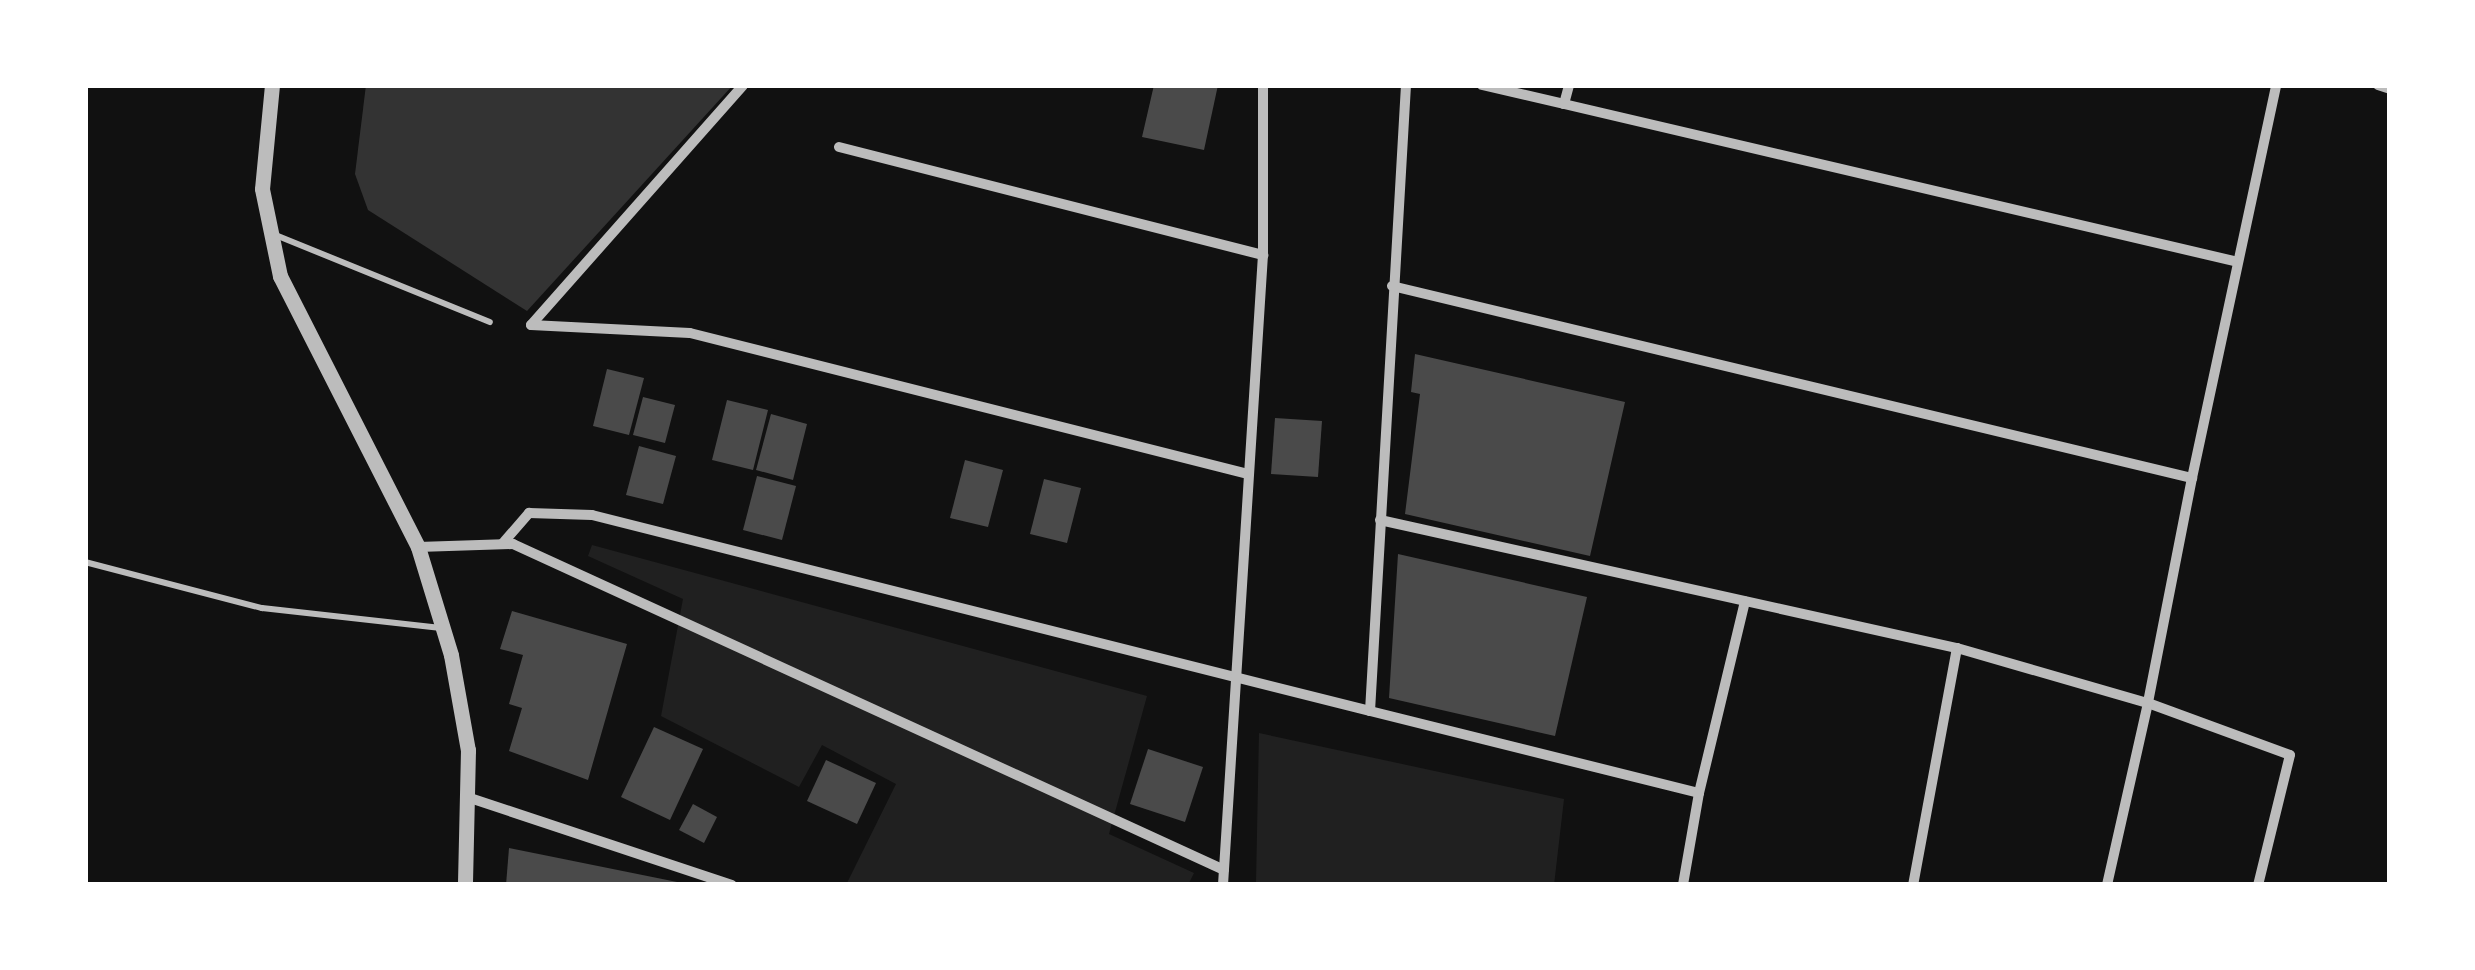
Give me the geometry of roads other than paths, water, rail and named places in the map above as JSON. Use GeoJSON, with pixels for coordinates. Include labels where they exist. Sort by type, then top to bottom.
{"type":"FeatureCollection","features":[{"type":"Feature","properties":{"kind":"street"},"geometry":{"type":"LineString","coordinates":[[272,85],[262,189],[269,232],[295,315],[418,547],[442,628],[470,798],[465,885]]}},
{"type":"Feature","properties":{"kind":"street"},"geometry":{"type":"LineString","coordinates":[[743,85],[530,325],[690,332],[1248,474]]}},
{"type":"Feature","properties":{"kind":"street"},"geometry":{"type":"LineString","coordinates":[[1223,885],[1263,254],[1263,85]]}},
{"type":"Feature","properties":{"kind":"street"},"geometry":{"type":"LineString","coordinates":[[1370,711],[1406,85]]}},
{"type":"Feature","properties":{"kind":"street"},"geometry":{"type":"LineString","coordinates":[[1482,85],[2238,262]]}},
{"type":"Feature","properties":{"kind":"street"},"geometry":{"type":"LineString","coordinates":[[1564,104],[1569,85]]}},
{"type":"Feature","properties":{"kind":"street"},"geometry":{"type":"LineString","coordinates":[[2108,885],[2276,85]]}},
{"type":"Feature","properties":{"kind":"street"},"geometry":{"type":"LineString","coordinates":[[2378,85],[2390,89]]}},
{"type":"Feature","properties":{"kind":"street"},"geometry":{"type":"LineString","coordinates":[[839,147],[1263,254]]}},
{"type":"Feature","properties":{"kind":"street"},"geometry":{"type":"LineString","coordinates":[[1392,286],[2192,478]]}},
{"type":"Feature","properties":{"kind":"street"},"geometry":{"type":"LineString","coordinates":[[503,543],[529,513],[592,515],[1699,793]]}},
{"type":"Feature","properties":{"kind":"street"},"geometry":{"type":"LineString","coordinates":[[1380,520],[1957,648],[2148,703],[2290,756],[2258,885]]}},
{"type":"Feature","properties":{"kind":"street"},"geometry":{"type":"LineString","coordinates":[[418,547],[503,543],[1224,870]]}},
{"type":"Feature","properties":{"kind":"street"},"geometry":{"type":"LineString","coordinates":[[1683,885],[1699,793],[1745,601]]}},
{"type":"Feature","properties":{"kind":"street"},"geometry":{"type":"LineString","coordinates":[[1913,885],[1957,648]]}},
{"type":"Feature","properties":{"kind":"street"},"geometry":{"type":"LineString","coordinates":[[470,798],[732,885]]}},
{"type":"Feature","properties":{"kind":"lane"},"geometry":{"type":"LineString","coordinates":[[269,232],[490,322]]}},
{"type":"Feature","properties":{"kind":"lane"},"geometry":{"type":"LineString","coordinates":[[85,562],[262,608],[442,628]]}}]}
